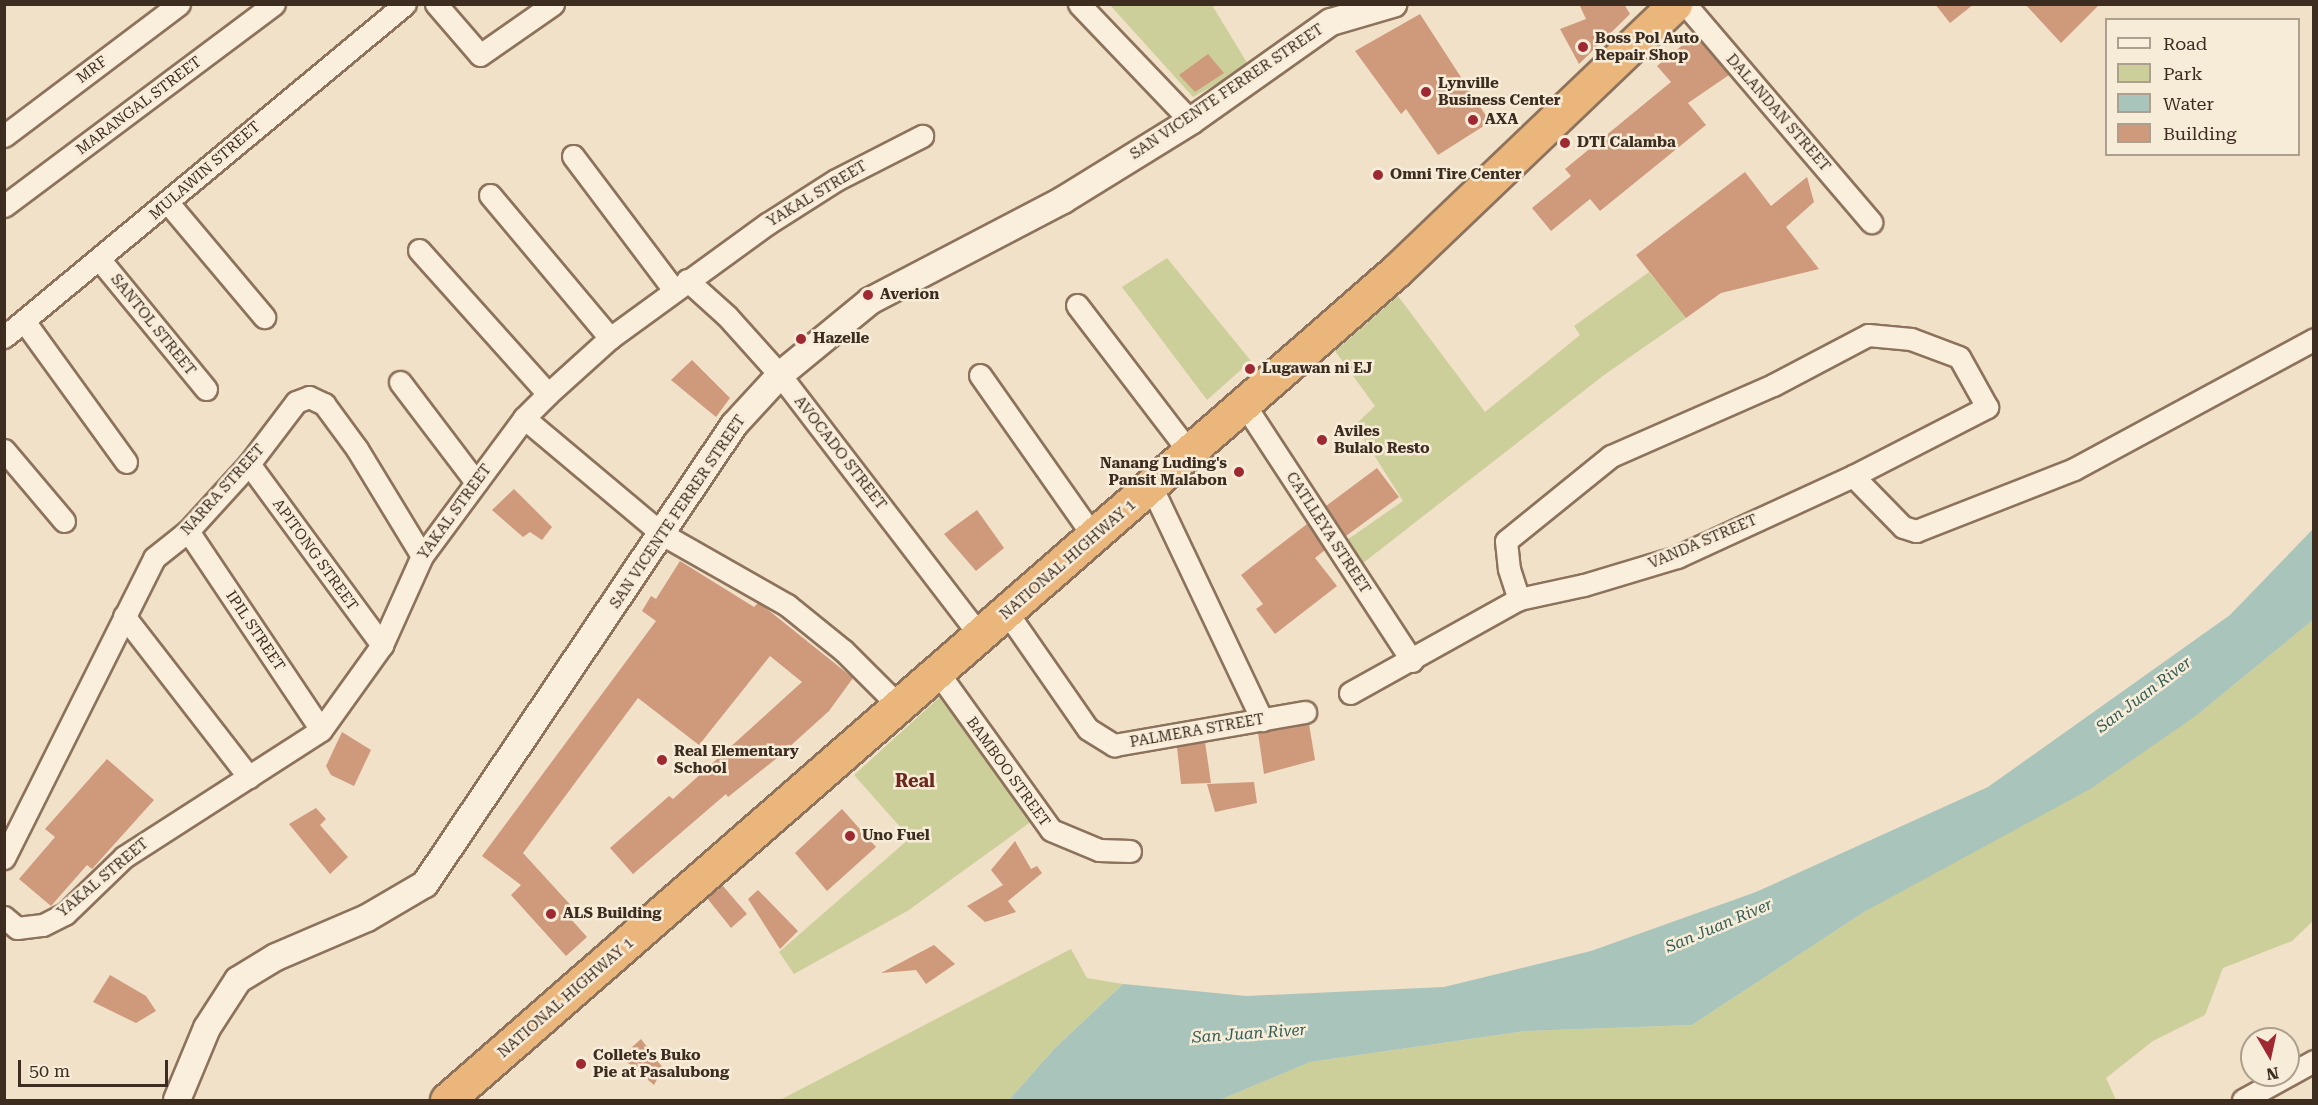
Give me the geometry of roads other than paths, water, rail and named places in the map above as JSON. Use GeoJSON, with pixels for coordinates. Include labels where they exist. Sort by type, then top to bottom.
{"type":"FeatureCollection","features":[{"type":"Feature","properties":{"kind":"highway","name":"NATIONAL HIGHWAY 1"},"geometry":{"type":"LineString","coordinates":[[447,1101],[1008,614],[1396,271],[1675,4]]}},
{"type":"Feature","properties":{"kind":"street","name":"MRF"},"geometry":{"type":"LineString","coordinates":[[4,136],[179,4]]}},
{"type":"Feature","properties":{"kind":"street","name":"MARANGAL STREET"},"geometry":{"type":"LineString","coordinates":[[4,207],[274,4]]}},
{"type":"Feature","properties":{"kind":"street","name":"MULAWIN STREET"},"geometry":{"type":"LineString","coordinates":[[4,337],[169,204],[205,168],[405,4]]}},
{"type":"Feature","properties":{"kind":"street"},"geometry":{"type":"LineString","coordinates":[[436,4],[480,54],[553,4]]}},
{"type":"Feature","properties":{"kind":"street"},"geometry":{"type":"LineString","coordinates":[[1079,4],[1191,121]]}},
{"type":"Feature","properties":{"kind":"street","name":"SAN VICENTE FERRER STREET"},"geometry":{"type":"LineString","coordinates":[[177,1101],[207,1028],[238,980],[276,957],[367,918],[426,884],[734,425],[780,375],[870,301],[1063,200],[1191,121],[1331,22],[1365,7],[1393,4]]}},
{"type":"Feature","properties":{"kind":"street","name":"DALANDAN STREET"},"geometry":{"type":"LineString","coordinates":[[1684,4],[1872,222]]}},
{"type":"Feature","properties":{"kind":"street","name":"YAKAL STREET"},"geometry":{"type":"LineString","coordinates":[[4,917],[17,928],[42,925],[65,914],[124,857],[321,730],[382,645],[422,555],[524,418],[548,394],[610,338],[681,285],[836,180],[922,136]]}},
{"type":"Feature","properties":{"kind":"street","name":"AVOCADO STREET"},"geometry":{"type":"LineString","coordinates":[[573,156],[681,285],[727,316],[780,375],[980,636]]}},
{"type":"Feature","properties":{"kind":"street"},"geometry":{"type":"LineString","coordinates":[[490,195],[610,338]]}},
{"type":"Feature","properties":{"kind":"street"},"geometry":{"type":"LineString","coordinates":[[169,204],[264,317]]}},
{"type":"Feature","properties":{"kind":"street"},"geometry":{"type":"LineString","coordinates":[[419,250],[548,394]]}},
{"type":"Feature","properties":{"kind":"street","name":"SANTOL STREET"},"geometry":{"type":"LineString","coordinates":[[100,260],[206,389]]}},
{"type":"Feature","properties":{"kind":"street"},"geometry":{"type":"LineString","coordinates":[[1077,304],[1190,453]]}},
{"type":"Feature","properties":{"kind":"street"},"geometry":{"type":"LineString","coordinates":[[24,321],[126,462]]}},
{"type":"Feature","properties":{"kind":"street","name":"VANDA STREET"},"geometry":{"type":"LineString","coordinates":[[1350,693],[1412,661],[1519,599],[1584,585],[1677,557],[1853,476],[1987,407],[1959,357],[1911,339],[1868,335],[1773,385],[1611,456],[1506,542],[1509,569],[1519,599]]}},
{"type":"Feature","properties":{"kind":"street"},"geometry":{"type":"LineString","coordinates":[[1853,476],[1903,526],[1916,531],[2074,469],[2313,339]]}},
{"type":"Feature","properties":{"kind":"street"},"geometry":{"type":"LineString","coordinates":[[980,375],[1094,537]]}},
{"type":"Feature","properties":{"kind":"street"},"geometry":{"type":"LineString","coordinates":[[400,382],[476,482]]}},
{"type":"Feature","properties":{"kind":"street","name":"NARRA STREET"},"geometry":{"type":"LineString","coordinates":[[4,858],[154,558],[188,531],[249,464],[296,402],[309,397],[324,404],[357,449],[422,555]]}},
{"type":"Feature","properties":{"kind":"street","name":"CATLLEYA STREET"},"geometry":{"type":"LineString","coordinates":[[1244,404],[1412,661]]}},
{"type":"Feature","properties":{"kind":"street"},"geometry":{"type":"LineString","coordinates":[[524,418],[662,534],[787,605],[844,651],[900,707]]}},
{"type":"Feature","properties":{"kind":"street"},"geometry":{"type":"LineString","coordinates":[[4,450],[64,521]]}},
{"type":"Feature","properties":{"kind":"street","name":"APITONG STREET"},"geometry":{"type":"LineString","coordinates":[[249,464],[382,645]]}},
{"type":"Feature","properties":{"kind":"street"},"geometry":{"type":"LineString","coordinates":[[1152,488],[1262,720]]}},
{"type":"Feature","properties":{"kind":"street","name":"IPIL STREET"},"geometry":{"type":"LineString","coordinates":[[188,531],[321,730]]}},
{"type":"Feature","properties":{"kind":"street","name":"PALMERA STREET"},"geometry":{"type":"LineString","coordinates":[[1008,614],[1088,729],[1114,745],[1305,712]]}},
{"type":"Feature","properties":{"kind":"street"},"geometry":{"type":"LineString","coordinates":[[124,616],[249,777]]}},
{"type":"Feature","properties":{"kind":"street","name":"BAMBOO STREET"},"geometry":{"type":"LineString","coordinates":[[939,674],[1051,830],[1099,850],[1130,851]]}},
{"type":"Feature","properties":{"kind":"street"},"geometry":{"type":"LineString","coordinates":[[2243,1101],[2313,1061]]}},
{"type":"Feature","properties":{"kind":"water","name":"San Juan River"},"geometry":{"type":"Polygon","coordinates":[[[2313,529],[2313,620],[2197,715],[2092,788],[1864,912],[1692,1025],[1526,1031],[1310,1062],[1220,1100],[1009,1100],[1055,1048],[1123,984],[1246,996],[1444,987],[1591,951],[1756,892],[1988,787],[2230,615],[2313,529]]]}},
{"type":"Feature","properties":{"kind":"place","name":"Boss Pol Auto Repair Shop"},"geometry":{"type":"Point","coordinates":[1583,47]}},
{"type":"Feature","properties":{"kind":"place","name":"Lynville Business Center"},"geometry":{"type":"Point","coordinates":[1426,92]}},
{"type":"Feature","properties":{"kind":"place","name":"AXA"},"geometry":{"type":"Point","coordinates":[1473,120]}},
{"type":"Feature","properties":{"kind":"place","name":"DTI Calamba"},"geometry":{"type":"Point","coordinates":[1565,143]}},
{"type":"Feature","properties":{"kind":"place","name":"Omni Tire Center"},"geometry":{"type":"Point","coordinates":[1378,175]}},
{"type":"Feature","properties":{"kind":"place","name":"Averion"},"geometry":{"type":"Point","coordinates":[868,295]}},
{"type":"Feature","properties":{"kind":"place","name":"Hazelle"},"geometry":{"type":"Point","coordinates":[801,339]}},
{"type":"Feature","properties":{"kind":"place","name":"Lugawan ni EJ"},"geometry":{"type":"Point","coordinates":[1250,369]}},
{"type":"Feature","properties":{"kind":"place","name":"Aviles Bulalo Resto"},"geometry":{"type":"Point","coordinates":[1322,440]}},
{"type":"Feature","properties":{"kind":"place","name":"Nanang Luding's Pansit Malabon"},"geometry":{"type":"Point","coordinates":[1239,472]}},
{"type":"Feature","properties":{"kind":"place","name":"Real Elementary School"},"geometry":{"type":"Point","coordinates":[662,760]}},
{"type":"Feature","properties":{"kind":"place","name":"Uno Fuel"},"geometry":{"type":"Point","coordinates":[850,836]}},
{"type":"Feature","properties":{"kind":"place","name":"ALS Building"},"geometry":{"type":"Point","coordinates":[551,914]}},
{"type":"Feature","properties":{"kind":"place","name":"Collete's Buko Pie at Pasalubong"},"geometry":{"type":"Point","coordinates":[581,1064]}},
{"type":"Feature","properties":{"kind":"district","name":"Real"},"geometry":{"type":"Point","coordinates":[915,781]}}]}
